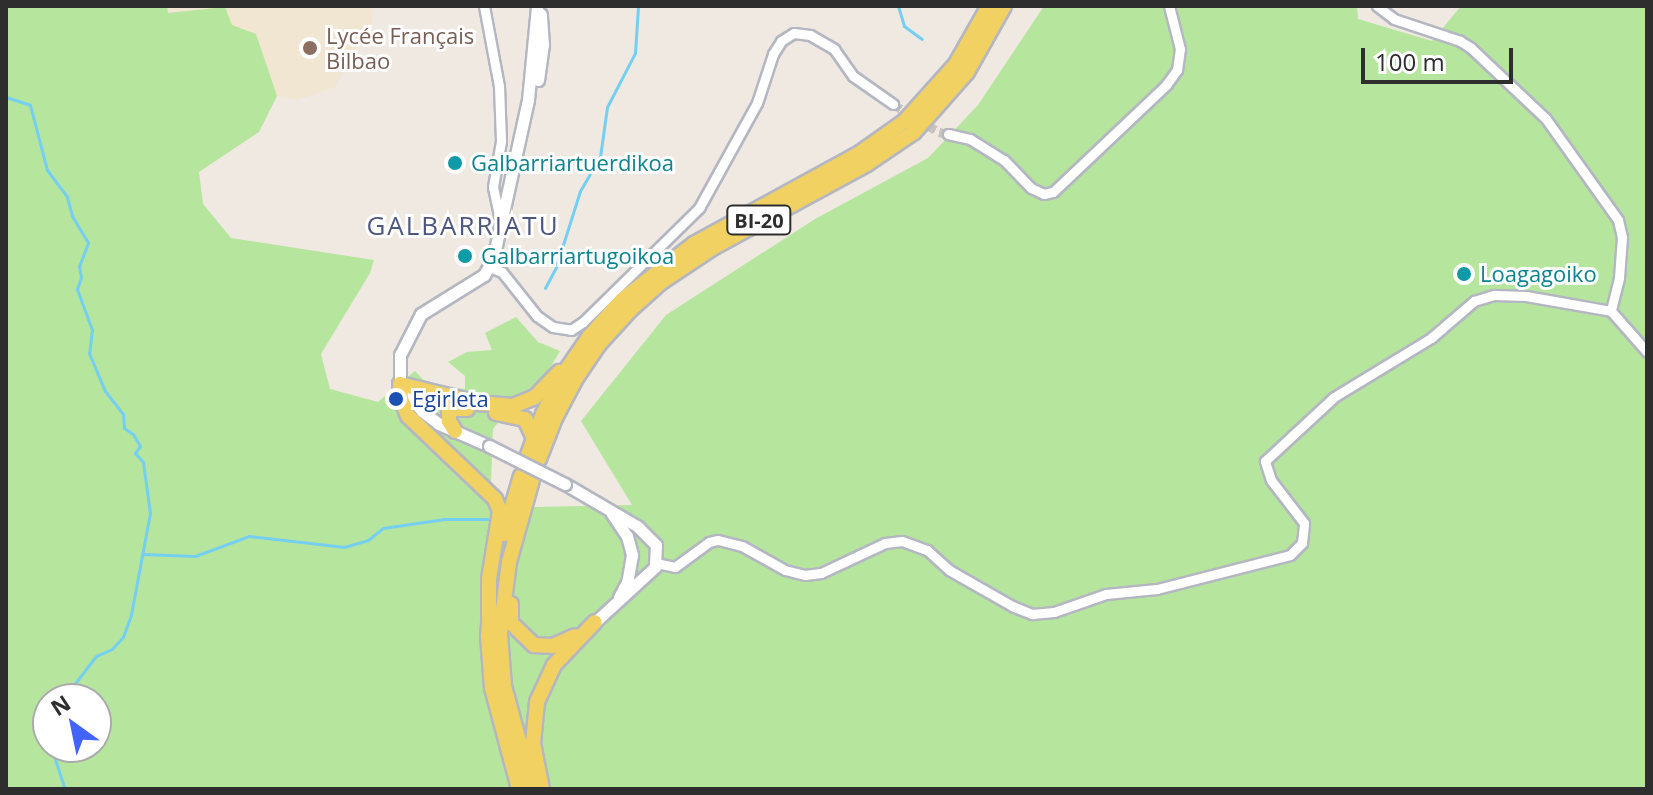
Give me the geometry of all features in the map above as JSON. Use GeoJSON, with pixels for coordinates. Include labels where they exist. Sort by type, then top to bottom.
{"type":"FeatureCollection","features":[{"type":"Feature","properties":{"kind":"main road","name":"BI-20"},"geometry":{"type":"LineString","coordinates":[[989,6],[956,64],[905,121],[860,153],[733,220],[680,254],[622,300],[581,348],[553,394],[534,438],[533,457],[576,378],[599,344],[630,310],[660,283],[714,247],[846,176],[914,132],[967,72],[1004,6]]}},
{"type":"Feature","properties":{"kind":"main road"},"geometry":{"type":"LineString","coordinates":[[519,789],[492,688],[489,579],[500,511],[495,499],[408,416],[401,399],[400,384],[478,403],[513,406],[535,397],[581,348]]}},
{"type":"Feature","properties":{"kind":"main road"},"geometry":{"type":"LineString","coordinates":[[455,431],[447,414],[453,407],[518,416],[529,424],[534,438]]}},
{"type":"Feature","properties":{"kind":"main road"},"geometry":{"type":"LineString","coordinates":[[489,615],[497,565],[527,478],[509,562],[500,634],[504,686],[532,789]]}},
{"type":"Feature","properties":{"kind":"main road"},"geometry":{"type":"LineString","coordinates":[[509,562],[513,576],[511,623],[528,642],[553,646],[595,622]]}},
{"type":"Feature","properties":{"kind":"main road"},"geometry":{"type":"LineString","coordinates":[[542,789],[533,743],[537,702],[554,665],[595,622]]}},
{"type":"Feature","properties":{"kind":"street"},"geometry":{"type":"LineString","coordinates":[[484,6],[499,86],[501,141],[493,187],[501,228]]}},
{"type":"Feature","properties":{"kind":"street"},"geometry":{"type":"LineString","coordinates":[[538,6],[528,100],[490,267],[484,275],[421,314],[400,355],[400,384],[422,411],[455,431],[565,484],[652,538],[656,545],[656,563],[647,576],[595,622]]}},
{"type":"Feature","properties":{"kind":"street"},"geometry":{"type":"LineString","coordinates":[[948,134],[970,139],[1004,160],[1031,188],[1044,194],[1053,192],[1166,85],[1177,70],[1180,49],[1169,6]]}},
{"type":"Feature","properties":{"kind":"street"},"geometry":{"type":"LineString","coordinates":[[1377,6],[1394,19],[1471,48],[1546,119],[1618,220],[1621,252],[1611,311]]}},
{"type":"Feature","properties":{"kind":"street"},"geometry":{"type":"LineString","coordinates":[[490,267],[502,272],[537,316],[553,327],[571,330],[583,322],[699,208],[757,103],[773,54],[781,41],[794,33],[810,35],[834,49],[853,76],[893,104]]}},
{"type":"Feature","properties":{"kind":"street"},"geometry":{"type":"LineString","coordinates":[[656,563],[675,567],[709,542],[718,540],[742,546],[785,570],[805,575],[821,573],[885,543],[902,541],[927,550],[949,570],[1012,606],[1032,614],[1054,612],[1106,594],[1157,589],[1290,555],[1302,543],[1304,523],[1271,480],[1265,461],[1344,390],[1431,338],[1474,301],[1494,295],[1526,296],[1611,311],[1647,352]]}},
{"type":"Feature","properties":{"kind":"street"},"geometry":{"type":"LineString","coordinates":[[606,508],[623,527],[632,555],[627,582],[612,607]]}},
{"type":"Feature","properties":{"kind":"shaded area","name":"Lycée Français Bilbao"},"geometry":{"type":"Polygon","coordinates":[[[167,6],[374,6],[371,24],[335,87],[297,100],[277,96],[256,34],[167,13],[167,6]]]}},
{"type":"Feature","properties":{"kind":"green space"},"geometry":{"type":"Polygon","coordinates":[[[6,6],[167,6],[168,13],[225,7],[232,25],[256,34],[277,96],[259,132],[199,172],[203,204],[231,238],[374,260],[370,273],[321,354],[330,389],[378,402],[415,371],[427,384],[465,389],[465,376],[448,362],[467,352],[492,350],[485,333],[516,317],[538,342],[560,351],[544,378],[518,397],[493,429],[490,508],[632,505],[581,421],[666,315],[815,219],[928,158],[978,105],[1044,6],[1357,6],[1358,19],[1432,41],[1461,6],[1647,6],[1647,789],[6,789],[6,6]]]}},
{"type":"Feature","properties":{"kind":"waterway"},"geometry":{"type":"LineString","coordinates":[[545,288],[556,267],[580,191],[600,157],[607,107],[635,53],[638,6]]}},
{"type":"Feature","properties":{"kind":"waterway"},"geometry":{"type":"LineString","coordinates":[[898,6],[904,26],[922,39]]}},
{"type":"Feature","properties":{"kind":"waterway"},"geometry":{"type":"LineString","coordinates":[[6,97],[30,105],[47,170],[67,197],[72,216],[88,243],[79,266],[81,277],[77,289],[92,330],[89,353],[105,391],[123,414],[124,428],[133,434],[140,446],[135,453],[143,462],[150,513],[131,615],[123,637],[112,649],[96,656],[75,683]]}},
{"type":"Feature","properties":{"kind":"waterway"},"geometry":{"type":"LineString","coordinates":[[142,554],[195,556],[249,536],[344,547],[368,540],[383,528],[444,519],[492,519]]}},
{"type":"Feature","properties":{"kind":"waterway"},"geometry":{"type":"LineString","coordinates":[[56,763],[65,789]]}},
{"type":"Feature","properties":{"kind":"tunnel"},"geometry":{"type":"LineString","coordinates":[[893,104],[939,132],[948,134]]}},
{"type":"Feature","properties":{"kind":"place","name":"Lycée Français Bilbao"},"geometry":{"type":"Point","coordinates":[310,48]}},
{"type":"Feature","properties":{"kind":"place","name":"Galbarriartuerdikoa"},"geometry":{"type":"Point","coordinates":[455,163]}},
{"type":"Feature","properties":{"kind":"place","name":"Galbarriartugoikoa"},"geometry":{"type":"Point","coordinates":[465,256]}},
{"type":"Feature","properties":{"kind":"place","name":"Loagagoiko"},"geometry":{"type":"Point","coordinates":[1464,274]}},
{"type":"Feature","properties":{"kind":"place","name":"Egirleta"},"geometry":{"type":"Point","coordinates":[396,399]}},
{"type":"Feature","properties":{"kind":"district","name":"GALBARRIATU"},"geometry":{"type":"Point","coordinates":[463,226]}}]}
